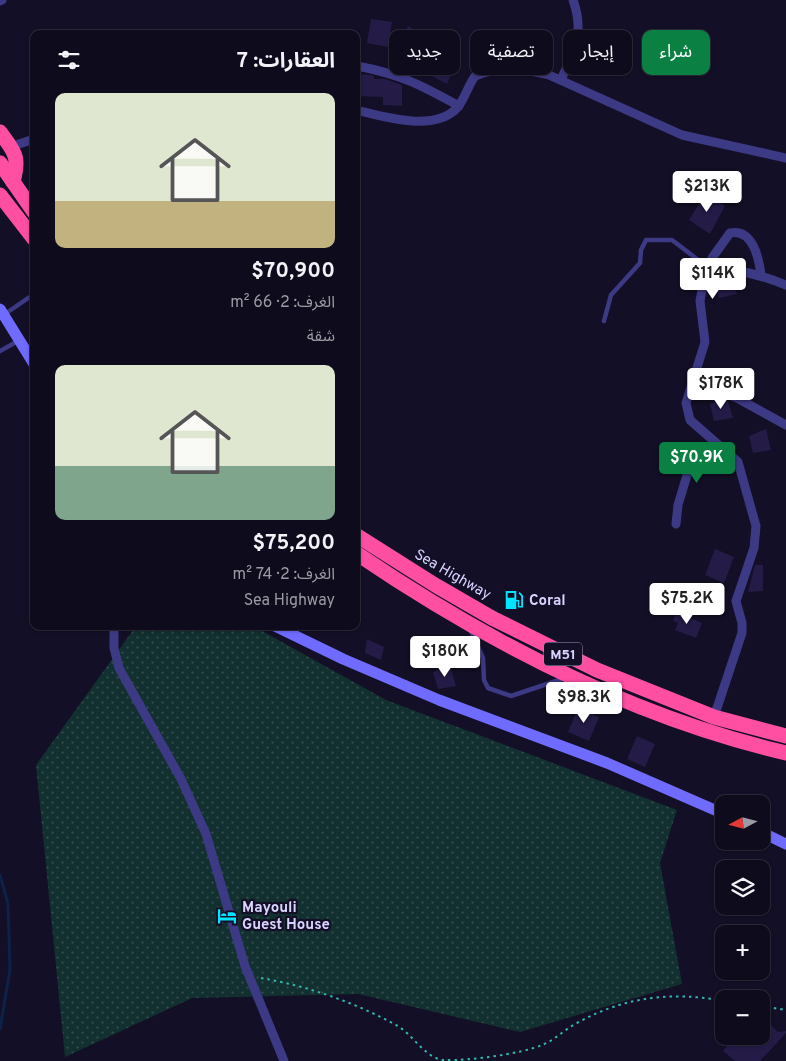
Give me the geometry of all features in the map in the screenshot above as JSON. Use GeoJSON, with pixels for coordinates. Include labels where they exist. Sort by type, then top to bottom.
{"type":"FeatureCollection","features":[{"type":"Feature","properties":{"kind":"highway"},"geometry":{"type":"LineString","coordinates":[[0,132],[15,154],[18,166],[13,182]]}},
{"type":"Feature","properties":{"kind":"highway"},"geometry":{"type":"LineString","coordinates":[[0,163],[30,206]]}},
{"type":"Feature","properties":{"kind":"highway"},"geometry":{"type":"LineString","coordinates":[[0,195],[30,234]]}},
{"type":"Feature","properties":{"kind":"highway","name":"Sea Highway"},"geometry":{"type":"LineString","coordinates":[[360,538],[435,585],[536,641],[624,682],[714,717],[786,736]]}},
{"type":"Feature","properties":{"kind":"highway","name":"M51"},"geometry":{"type":"LineString","coordinates":[[360,555],[525,654],[570,676],[688,726],[786,753]]}},
{"type":"Feature","properties":{"kind":"street"},"geometry":{"type":"LineString","coordinates":[[561,80],[579,32],[579,21],[573,0]]}},
{"type":"Feature","properties":{"kind":"street"},"geometry":{"type":"LineString","coordinates":[[360,67],[388,72],[405,78],[459,106]]}},
{"type":"Feature","properties":{"kind":"street"},"geometry":{"type":"LineString","coordinates":[[360,111],[382,117],[423,121],[441,118],[450,114],[459,106],[475,76],[482,73],[508,70],[533,71],[561,80],[682,135],[786,158]]}},
{"type":"Feature","properties":{"kind":"street"},"geometry":{"type":"LineString","coordinates":[[10,147],[30,140]]}},
{"type":"Feature","properties":{"kind":"street"},"geometry":{"type":"LineString","coordinates":[[714,717],[742,633],[742,623],[736,601],[757,537],[756,526],[738,462],[690,420],[686,403],[705,342],[700,301],[702,290],[712,258],[730,233],[735,232],[746,236],[752,244],[760,263],[761,275]]}},
{"type":"Feature","properties":{"kind":"street"},"geometry":{"type":"LineString","coordinates":[[710,269],[728,268],[761,275],[786,285]]}},
{"type":"Feature","properties":{"kind":"street"},"geometry":{"type":"LineString","coordinates":[[2,312],[30,357]]}},
{"type":"Feature","properties":{"kind":"street"},"geometry":{"type":"LineString","coordinates":[[694,380],[737,398],[786,425]]}},
{"type":"Feature","properties":{"kind":"street"},"geometry":{"type":"LineString","coordinates":[[676,524],[678,505],[691,462],[715,443]]}},
{"type":"Feature","properties":{"kind":"street"},"geometry":{"type":"LineString","coordinates":[[114,630],[114,648],[119,668],[181,779],[206,834],[249,975],[284,1061]]}},
{"type":"Feature","properties":{"kind":"street"},"geometry":{"type":"LineString","coordinates":[[283,630],[343,659],[439,700],[607,763],[715,810]]}},
{"type":"Feature","properties":{"kind":"street"},"geometry":{"type":"LineString","coordinates":[[770,836],[786,844]]}},
{"type":"Feature","properties":{"kind":"lane"},"geometry":{"type":"LineString","coordinates":[[604,321],[611,295],[640,263],[641,250],[646,240],[672,240],[710,269]]}},
{"type":"Feature","properties":{"kind":"lane"},"geometry":{"type":"LineString","coordinates":[[2,312],[30,296]]}},
{"type":"Feature","properties":{"kind":"lane"},"geometry":{"type":"LineString","coordinates":[[0,351],[20,340]]}},
{"type":"Feature","properties":{"kind":"lane"},"geometry":{"type":"LineString","coordinates":[[452,612],[467,626],[477,642],[483,658],[484,680],[488,688],[506,695],[514,695],[570,676]]}},
{"type":"Feature","properties":{"kind":"path"},"geometry":{"type":"LineString","coordinates":[[249,975],[292,983],[348,1003],[397,1025],[408,1032],[434,1057],[443,1060],[534,1048],[546,1043],[579,1021],[626,1002],[673,995],[715,1000]]}},
{"type":"Feature","properties":{"kind":"path"},"geometry":{"type":"LineString","coordinates":[[770,1007],[786,1010]]}},
{"type":"Feature","properties":{"kind":"green space"},"geometry":{"type":"Polygon","coordinates":[[[133,630],[260,630],[386,700],[677,810],[660,863],[682,984],[520,1032],[358,994],[192,998],[65,1057],[36,765],[133,630]]]}},
{"type":"Feature","properties":{"kind":"building"},"geometry":{"type":"Polygon","coordinates":[[[371,19],[392,22],[391,30],[389,30],[388,47],[367,43],[371,19]]]}},
{"type":"Feature","properties":{"kind":"building"},"geometry":{"type":"Polygon","coordinates":[[[408,26],[415,30],[406,30],[408,26]]]}},
{"type":"Feature","properties":{"kind":"building"},"geometry":{"type":"Polygon","coordinates":[[[360,74],[371,75],[374,76],[374,79],[385,79],[402,85],[402,106],[383,105],[383,97],[360,96],[360,74]]]}},
{"type":"Feature","properties":{"kind":"building"},"geometry":{"type":"Polygon","coordinates":[[[430,75],[451,75],[447,84],[430,75]]]}},
{"type":"Feature","properties":{"kind":"building"},"geometry":{"type":"Polygon","coordinates":[[[706,193],[725,206],[710,234],[689,220],[706,193]]]}},
{"type":"Feature","properties":{"kind":"building"},"geometry":{"type":"Polygon","coordinates":[[[732,276],[737,294],[719,298],[714,281],[732,276]]]}},
{"type":"Feature","properties":{"kind":"building"},"geometry":{"type":"Polygon","coordinates":[[[723,399],[728,401],[733,418],[714,421],[710,404],[723,399]]]}},
{"type":"Feature","properties":{"kind":"building"},"geometry":{"type":"Polygon","coordinates":[[[766,429],[771,450],[753,453],[749,436],[766,429]]]}},
{"type":"Feature","properties":{"kind":"building"},"geometry":{"type":"Polygon","coordinates":[[[715,549],[734,557],[724,583],[705,575],[715,549]]]}},
{"type":"Feature","properties":{"kind":"building"},"geometry":{"type":"Polygon","coordinates":[[[755,565],[763,565],[763,591],[748,592],[755,565]]]}},
{"type":"Feature","properties":{"kind":"building"},"geometry":{"type":"Polygon","coordinates":[[[676,612],[702,623],[696,638],[675,630],[678,623],[673,621],[676,612]]]}},
{"type":"Feature","properties":{"kind":"building"},"geometry":{"type":"Polygon","coordinates":[[[367,639],[384,647],[381,660],[365,653],[367,639]]]}},
{"type":"Feature","properties":{"kind":"building"},"geometry":{"type":"Polygon","coordinates":[[[450,665],[456,686],[438,689],[433,672],[450,665]]]}},
{"type":"Feature","properties":{"kind":"building"},"geometry":{"type":"Polygon","coordinates":[[[578,708],[599,717],[589,741],[568,732],[578,708]]]}},
{"type":"Feature","properties":{"kind":"building"},"geometry":{"type":"Polygon","coordinates":[[[637,736],[655,744],[645,767],[627,759],[637,736]]]}},
{"type":"Feature","properties":{"kind":"building"},"geometry":{"type":"Polygon","coordinates":[[[770,1024],[778,1032],[786,1031],[760,1061],[735,1061],[723,1051],[728,1045],[770,1045],[770,1024]]]}},
{"type":"Feature","properties":{"kind":"waterway"},"geometry":{"type":"LineString","coordinates":[[0,875],[8,904],[10,970],[0,1029]]}},
{"type":"Feature","properties":{"kind":"place","name":"Coral"},"geometry":{"type":"Point","coordinates":[514,600]}},
{"type":"Feature","properties":{"kind":"place","name":"Mayouli Guest House"},"geometry":{"type":"Point","coordinates":[227,916]}}]}
